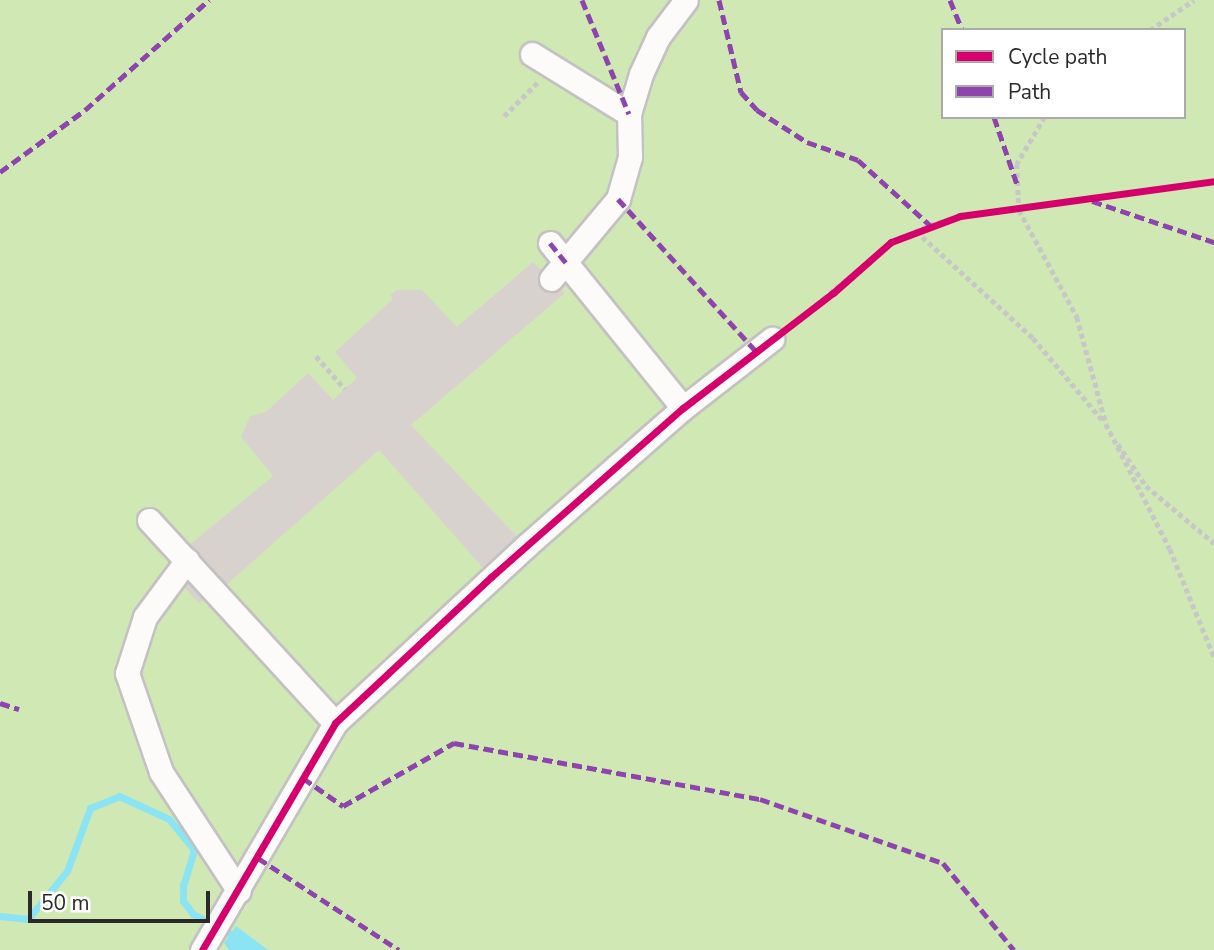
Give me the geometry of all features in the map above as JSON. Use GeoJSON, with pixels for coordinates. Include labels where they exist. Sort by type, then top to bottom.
{"type":"FeatureCollection","features":[{"type":"Feature","properties":{"kind":"street"},"geometry":{"type":"LineString","coordinates":[[558,271],[618,199],[629,157],[629,114],[648,55],[686,0]]}},
{"type":"Feature","properties":{"kind":"street"},"geometry":{"type":"LineString","coordinates":[[532,54],[629,114]]}},
{"type":"Feature","properties":{"kind":"street"},"geometry":{"type":"LineString","coordinates":[[550,243],[558,271],[684,408]]}},
{"type":"Feature","properties":{"kind":"street"},"geometry":{"type":"LineString","coordinates":[[204,947],[335,723],[491,577],[684,408],[772,339]]}},
{"type":"Feature","properties":{"kind":"street"},"geometry":{"type":"LineString","coordinates":[[149,520],[335,723]]}},
{"type":"Feature","properties":{"kind":"street"},"geometry":{"type":"LineString","coordinates":[[187,560],[145,617],[127,673],[161,772],[239,891]]}},
{"type":"Feature","properties":{"kind":"path"},"geometry":{"type":"LineString","coordinates":[[1153,28],[1194,0]]}},
{"type":"Feature","properties":{"kind":"path"},"geometry":{"type":"LineString","coordinates":[[504,116],[553,66]]}},
{"type":"Feature","properties":{"kind":"path"},"geometry":{"type":"LineString","coordinates":[[1044,119],[1017,164],[1019,210],[1077,317],[1105,424],[1170,549],[1214,657]]}},
{"type":"Feature","properties":{"kind":"path"},"geometry":{"type":"LineString","coordinates":[[772,339],[891,242],[916,231],[960,216],[1019,210],[1214,181]]}},
{"type":"Feature","properties":{"kind":"path"},"geometry":{"type":"LineString","coordinates":[[916,231],[1033,338],[1105,424],[1146,486],[1214,543]]}},
{"type":"Feature","properties":{"kind":"path"},"geometry":{"type":"LineString","coordinates":[[316,356],[345,389]]}},
{"type":"Feature","properties":{"kind":"green space"},"geometry":{"type":"Polygon","coordinates":[[[0,0],[1214,0],[1214,950],[0,950],[0,0]]]}},
{"type":"Feature","properties":{"kind":"shaded area"},"geometry":{"type":"Polygon","coordinates":[[[533,262],[565,293],[411,425],[526,546],[491,577],[379,450],[217,593],[199,603],[172,574],[181,552],[273,476],[241,437],[250,416],[266,412],[308,373],[333,400],[357,378],[335,352],[393,299],[390,295],[397,290],[422,290],[457,327],[533,262]]]}},
{"type":"Feature","properties":{"kind":"water"},"geometry":{"type":"Polygon","coordinates":[[[236,926],[268,950],[229,950],[224,943],[236,926]]]}},
{"type":"Feature","properties":{"kind":"waterway"},"geometry":{"type":"LineString","coordinates":[[0,916],[28,919],[67,871],[90,808],[119,796],[169,819],[194,850],[183,885],[183,901],[193,914],[237,937]]}},
{"type":"Feature","properties":{"kind":"marked path"},"geometry":{"type":"LineString","coordinates":[[0,172],[85,110],[209,0]]}},
{"type":"Feature","properties":{"kind":"marked path"},"geometry":{"type":"LineString","coordinates":[[582,0],[629,114]]}},
{"type":"Feature","properties":{"kind":"marked path"},"geometry":{"type":"LineString","coordinates":[[719,0],[741,92],[757,110],[807,142],[858,160],[930,225]]}},
{"type":"Feature","properties":{"kind":"marked path"},"geometry":{"type":"LineString","coordinates":[[950,0],[961,28]]}},
{"type":"Feature","properties":{"kind":"marked path"},"geometry":{"type":"LineString","coordinates":[[995,119],[1017,184]]}},
{"type":"Feature","properties":{"kind":"marked path"},"geometry":{"type":"LineString","coordinates":[[618,199],[756,351]]}},
{"type":"Feature","properties":{"kind":"marked path"},"geometry":{"type":"LineString","coordinates":[[1092,201],[1214,242]]}},
{"type":"Feature","properties":{"kind":"marked path"},"geometry":{"type":"LineString","coordinates":[[550,243],[566,263]]}},
{"type":"Feature","properties":{"kind":"marked path"},"geometry":{"type":"LineString","coordinates":[[0,703],[19,709]]}},
{"type":"Feature","properties":{"kind":"marked path"},"geometry":{"type":"LineString","coordinates":[[303,778],[343,806],[454,743],[760,799],[943,863],[1014,950]]}},
{"type":"Feature","properties":{"kind":"marked path"},"geometry":{"type":"LineString","coordinates":[[258,858],[399,950]]}},
{"type":"Feature","properties":{"kind":"cycle path"},"geometry":{"type":"LineString","coordinates":[[202,950],[335,723],[491,577],[683,408],[833,293],[891,242],[960,216],[1214,181]]}}]}
